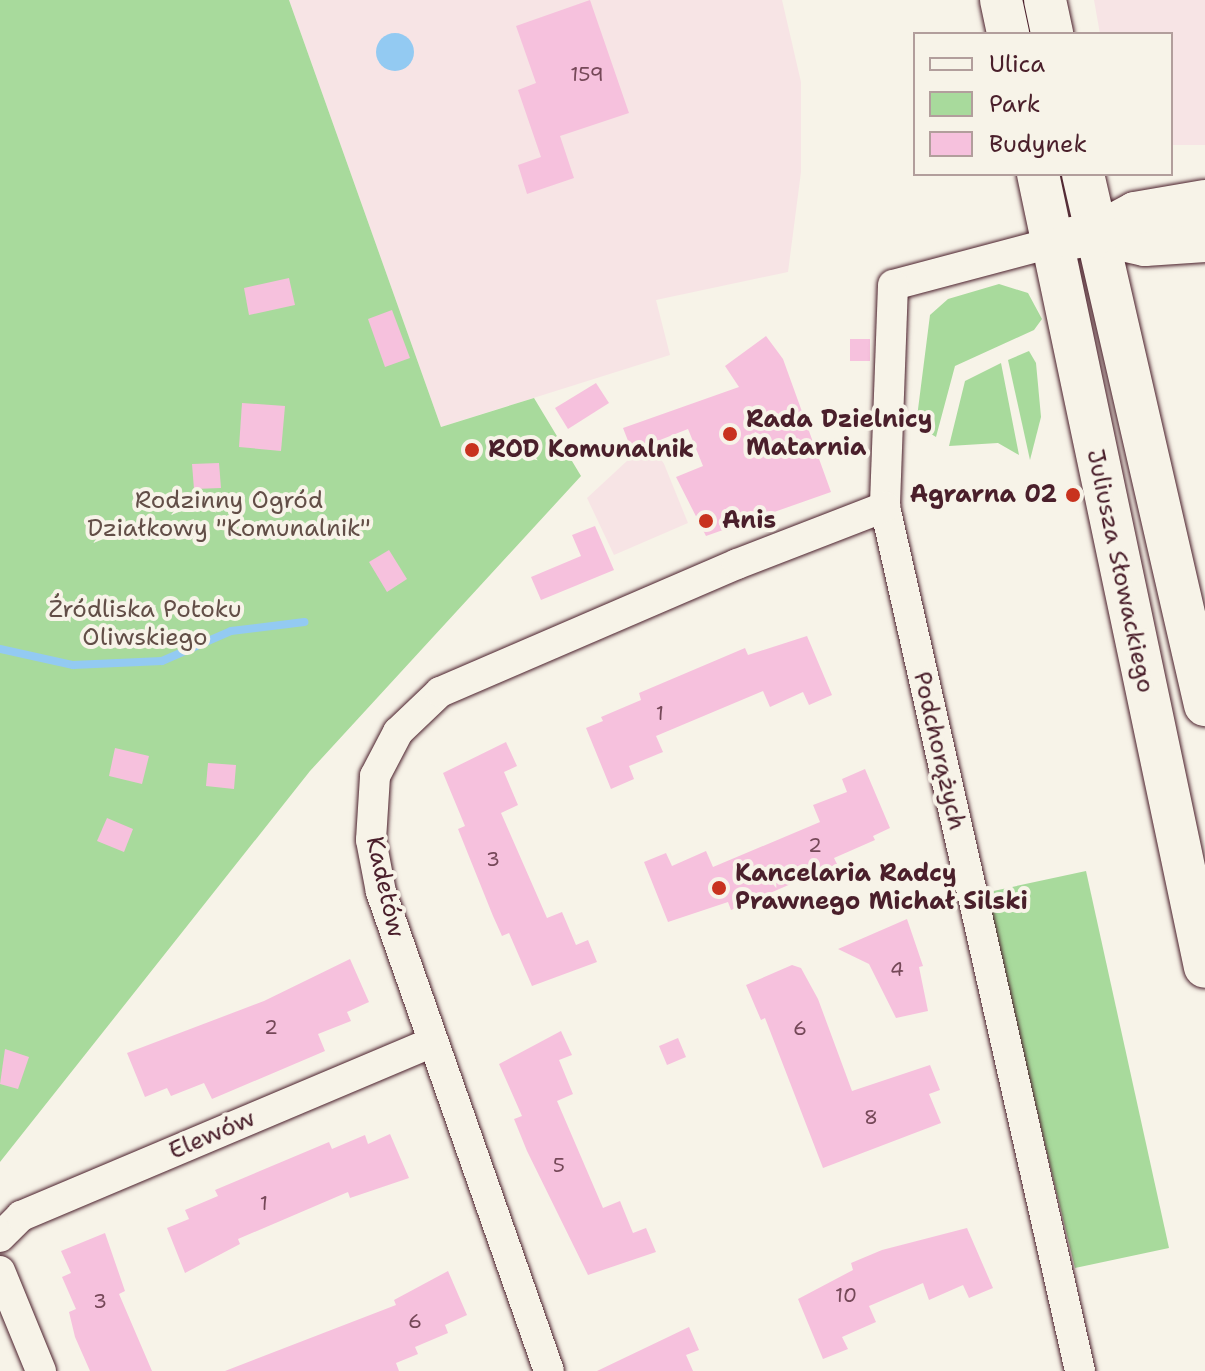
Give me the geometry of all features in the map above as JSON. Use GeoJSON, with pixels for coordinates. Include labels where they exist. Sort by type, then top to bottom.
{"type":"FeatureCollection","features":[{"type":"Feature","properties":{"kind":"main road"},"geometry":{"type":"LineString","coordinates":[[1001,0],[1008,32]]}},
{"type":"Feature","properties":{"kind":"main road"},"geometry":{"type":"LineString","coordinates":[[1045,0],[1052,32]]}},
{"type":"Feature","properties":{"kind":"main road","name":"Juliusza Słowackiego"},"geometry":{"type":"LineString","coordinates":[[1038,176],[1205,967]]}},
{"type":"Feature","properties":{"kind":"main road"},"geometry":{"type":"LineString","coordinates":[[1083,176],[1205,705]]}},
{"type":"Feature","properties":{"kind":"main road"},"geometry":{"type":"LineString","coordinates":[[1051,243],[1096,234],[1135,213],[1205,201]]}},
{"type":"Feature","properties":{"kind":"main road"},"geometry":{"type":"LineString","coordinates":[[1096,234],[1145,245],[1205,241]]}},
{"type":"Feature","properties":{"kind":"street","name":"Podchorążych"},"geometry":{"type":"LineString","coordinates":[[1051,243],[893,285],[885,507],[1080,1371]]}},
{"type":"Feature","properties":{"kind":"street","name":"Kadetów"},"geometry":{"type":"LineString","coordinates":[[549,1371],[431,1043],[385,905],[371,840],[375,776],[398,732],[440,692],[466,678],[885,507]]}},
{"type":"Feature","properties":{"kind":"street","name":"Elewów"},"geometry":{"type":"LineString","coordinates":[[0,1237],[21,1216],[431,1043]]}},
{"type":"Feature","properties":{"kind":"street"},"geometry":{"type":"LineString","coordinates":[[0,1271],[41,1371]]}},
{"type":"Feature","properties":{"kind":"shaded area"},"geometry":{"type":"Polygon","coordinates":[[[289,0],[782,0],[801,82],[801,172],[788,272],[656,300],[670,355],[441,427],[289,0]]]}},
{"type":"Feature","properties":{"kind":"shaded area"},"geometry":{"type":"Polygon","coordinates":[[[1094,0],[1205,0],[1205,145],[1173,145],[1173,32],[1100,32],[1094,0]]]}},
{"type":"Feature","properties":{"kind":"shaded area"},"geometry":{"type":"Polygon","coordinates":[[[658,449],[688,523],[614,555],[587,498],[628,460],[658,449]]]}},
{"type":"Feature","properties":{"kind":"green space","name":"Rodzinny Ogród Działkowy \"Komunalnik\""},"geometry":{"type":"Polygon","coordinates":[[[0,0],[289,0],[441,427],[534,398],[581,476],[310,771],[0,1162],[0,0]]]}},
{"type":"Feature","properties":{"kind":"green space"},"geometry":{"type":"Polygon","coordinates":[[[999,284],[1028,293],[1042,319],[1034,330],[955,366],[936,437],[916,425],[930,315],[948,299],[999,284]]]}},
{"type":"Feature","properties":{"kind":"green space"},"geometry":{"type":"Polygon","coordinates":[[[1029,351],[1036,363],[1041,417],[1030,460],[1008,360],[1029,351]]]}},
{"type":"Feature","properties":{"kind":"green space"},"geometry":{"type":"Polygon","coordinates":[[[1001,363],[1019,455],[998,443],[949,446],[965,381],[1001,363]]]}},
{"type":"Feature","properties":{"kind":"green space"},"geometry":{"type":"Polygon","coordinates":[[[1086,871],[1169,1248],[1075,1268],[984,893],[1086,871]]]}},
{"type":"Feature","properties":{"kind":"water"},"geometry":{"type":"Polygon","coordinates":[[[395,33],[409,38],[414,52],[409,66],[395,71],[381,66],[376,52],[381,38],[395,33]]]}},
{"type":"Feature","properties":{"kind":"building"},"geometry":{"type":"Polygon","coordinates":[[[590,0],[629,113],[560,136],[574,178],[527,194],[518,165],[541,157],[518,90],[536,83],[516,26],[590,0]]]}},
{"type":"Feature","properties":{"kind":"building"},"geometry":{"type":"Polygon","coordinates":[[[289,278],[295,305],[249,315],[244,288],[289,278]]]}},
{"type":"Feature","properties":{"kind":"building"},"geometry":{"type":"Polygon","coordinates":[[[392,310],[410,358],[385,367],[368,319],[392,310]]]}},
{"type":"Feature","properties":{"kind":"building"},"geometry":{"type":"Polygon","coordinates":[[[766,336],[783,359],[831,492],[706,536],[676,477],[703,466],[688,429],[632,451],[623,428],[739,387],[725,366],[766,336]]]}},
{"type":"Feature","properties":{"kind":"building"},"geometry":{"type":"Polygon","coordinates":[[[850,339],[870,339],[870,361],[850,361],[850,339]]]}},
{"type":"Feature","properties":{"kind":"building"},"geometry":{"type":"Polygon","coordinates":[[[596,383],[609,403],[568,429],[555,408],[596,383]]]}},
{"type":"Feature","properties":{"kind":"building"},"geometry":{"type":"Polygon","coordinates":[[[242,403],[285,406],[281,451],[239,447],[242,403]]]}},
{"type":"Feature","properties":{"kind":"building"},"geometry":{"type":"Polygon","coordinates":[[[219,463],[221,488],[194,489],[192,464],[219,463]]]}},
{"type":"Feature","properties":{"kind":"building"},"geometry":{"type":"Polygon","coordinates":[[[595,526],[614,570],[541,600],[531,577],[581,556],[572,535],[595,526]]]}},
{"type":"Feature","properties":{"kind":"building"},"geometry":{"type":"Polygon","coordinates":[[[389,550],[407,579],[387,592],[369,562],[389,550]]]}},
{"type":"Feature","properties":{"kind":"building"},"geometry":{"type":"Polygon","coordinates":[[[807,636],[832,695],[809,705],[803,692],[770,707],[763,691],[656,736],[663,752],[629,766],[634,779],[611,789],[586,728],[603,721],[601,717],[641,700],[639,693],[745,648],[748,655],[807,636]]]}},
{"type":"Feature","properties":{"kind":"building"},"geometry":{"type":"Polygon","coordinates":[[[506,742],[517,766],[504,772],[518,805],[501,813],[547,918],[562,912],[576,945],[588,940],[597,962],[532,986],[509,933],[502,936],[493,916],[458,829],[465,826],[443,773],[506,742]]]}},
{"type":"Feature","properties":{"kind":"building"},"geometry":{"type":"Polygon","coordinates":[[[115,748],[149,756],[142,784],[109,776],[115,748]]]}},
{"type":"Feature","properties":{"kind":"building"},"geometry":{"type":"Polygon","coordinates":[[[208,763],[236,765],[234,789],[206,786],[208,763]]]}},
{"type":"Feature","properties":{"kind":"building"},"geometry":{"type":"Polygon","coordinates":[[[865,769],[890,828],[873,836],[875,840],[834,858],[837,864],[731,910],[728,902],[668,922],[644,862],[666,853],[672,866],[706,851],[713,867],[820,822],[813,805],[847,792],[842,779],[865,769]]]}},
{"type":"Feature","properties":{"kind":"building"},"geometry":{"type":"Polygon","coordinates":[[[107,818],[133,829],[124,852],[97,841],[107,818]]]}},
{"type":"Feature","properties":{"kind":"building"},"geometry":{"type":"Polygon","coordinates":[[[907,919],[923,966],[919,967],[928,1011],[896,1018],[869,964],[838,949],[907,919]]]}},
{"type":"Feature","properties":{"kind":"building"},"geometry":{"type":"Polygon","coordinates":[[[350,959],[369,1002],[347,1012],[351,1021],[318,1034],[325,1051],[212,1099],[204,1083],[171,1096],[167,1088],[145,1097],[127,1053],[264,1001],[350,959]]]}},
{"type":"Feature","properties":{"kind":"building"},"geometry":{"type":"Polygon","coordinates":[[[792,965],[801,968],[818,999],[852,1091],[930,1065],[940,1090],[929,1094],[941,1123],[823,1168],[765,1018],[761,1020],[746,985],[792,965]]]}},
{"type":"Feature","properties":{"kind":"building"},"geometry":{"type":"Polygon","coordinates":[[[561,1031],[572,1055],[559,1060],[573,1094],[557,1101],[603,1208],[620,1201],[633,1233],[646,1228],[656,1252],[588,1275],[527,1151],[514,1119],[522,1116],[499,1064],[561,1031]]]}},
{"type":"Feature","properties":{"kind":"building"},"geometry":{"type":"Polygon","coordinates":[[[678,1038],[686,1057],[667,1065],[659,1046],[678,1038]]]}},
{"type":"Feature","properties":{"kind":"building"},"geometry":{"type":"Polygon","coordinates":[[[5,1049],[29,1057],[18,1089],[0,1084],[5,1049]]]}},
{"type":"Feature","properties":{"kind":"building"},"geometry":{"type":"Polygon","coordinates":[[[390,1134],[409,1178],[350,1198],[348,1192],[238,1239],[240,1244],[185,1273],[167,1228],[189,1219],[185,1210],[218,1196],[215,1190],[329,1142],[332,1149],[365,1135],[368,1144],[390,1134]]]}},
{"type":"Feature","properties":{"kind":"building"},"geometry":{"type":"Polygon","coordinates":[[[967,1228],[993,1288],[969,1298],[963,1285],[929,1300],[923,1283],[869,1306],[876,1322],[842,1337],[848,1349],[823,1359],[798,1299],[853,1270],[851,1263],[882,1250],[967,1228]]]}},
{"type":"Feature","properties":{"kind":"building"},"geometry":{"type":"Polygon","coordinates":[[[105,1233],[125,1291],[119,1294],[152,1371],[90,1371],[75,1337],[69,1312],[76,1309],[62,1277],[71,1273],[61,1251],[105,1233]]]}},
{"type":"Feature","properties":{"kind":"building"},"geometry":{"type":"Polygon","coordinates":[[[448,1271],[467,1315],[445,1325],[448,1333],[415,1347],[418,1354],[396,1363],[399,1371],[225,1371],[396,1305],[394,1300],[448,1271]]]}},
{"type":"Feature","properties":{"kind":"building"},"geometry":{"type":"Polygon","coordinates":[[[689,1327],[699,1350],[686,1355],[693,1371],[597,1371],[689,1327]]]}},
{"type":"Feature","properties":{"kind":"waterway"},"geometry":{"type":"LineString","coordinates":[[0,649],[73,665],[162,661],[231,631],[304,622]]}},
{"type":"Feature","properties":{"kind":"place","name":"Rada Dzielnicy Matarnia"},"geometry":{"type":"Point","coordinates":[730,434]}},
{"type":"Feature","properties":{"kind":"place","name":"ROD Komunalnik"},"geometry":{"type":"Point","coordinates":[472,450]}},
{"type":"Feature","properties":{"kind":"place","name":"Agrarna 02"},"geometry":{"type":"Point","coordinates":[1073,495]}},
{"type":"Feature","properties":{"kind":"place","name":"Anis"},"geometry":{"type":"Point","coordinates":[706,521]}},
{"type":"Feature","properties":{"kind":"place","name":"Kancelaria Radcy Prawnego Michał Silski"},"geometry":{"type":"Point","coordinates":[719,888]}},
{"type":"Feature","properties":{"kind":"park label","name":"Źródliska Potoku Oliwskiego"},"geometry":{"type":"Point","coordinates":[145,624]}}]}
